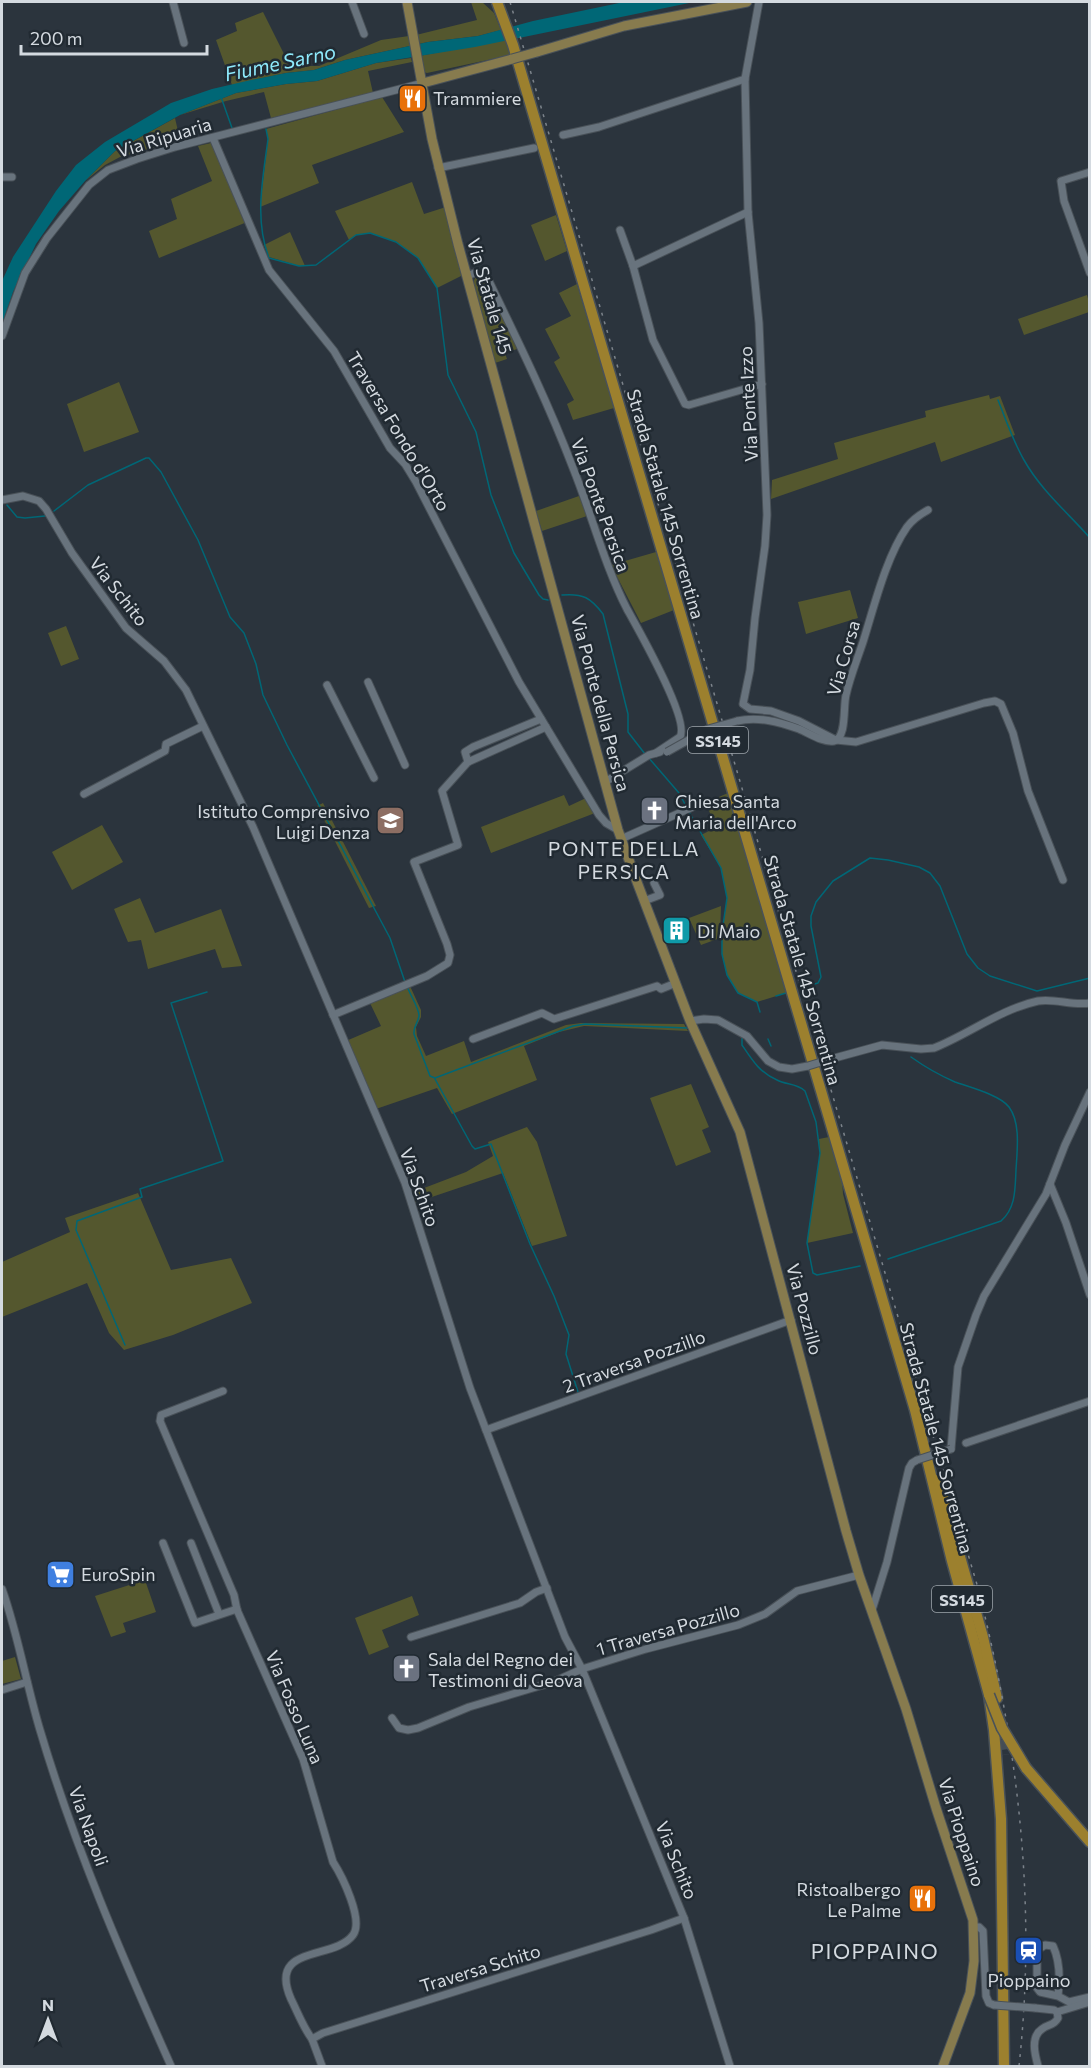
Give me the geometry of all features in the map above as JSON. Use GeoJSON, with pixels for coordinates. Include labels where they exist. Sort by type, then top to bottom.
{"type":"FeatureCollection","features":[{"type":"Feature","properties":{"kind":"highway"},"geometry":{"type":"LineString","coordinates":[[491,2],[505,20]]}},
{"type":"Feature","properties":{"kind":"highway","name":"SS145"},"geometry":{"type":"LineString","coordinates":[[497,2],[505,20]]}},
{"type":"Feature","properties":{"kind":"highway"},"geometry":{"type":"LineString","coordinates":[[502,2],[505,20]]}},
{"type":"Feature","properties":{"kind":"highway","name":"Strada Statale 145 Sorrentina"},"geometry":{"type":"LineString","coordinates":[[505,20],[891,1325],[974,1645],[1002,1728],[1026,1768],[1089,1842]]}},
{"type":"Feature","properties":{"kind":"highway"},"geometry":{"type":"LineString","coordinates":[[921,1435],[935,1470],[988,1653],[1000,1789],[1004,2067]]}},
{"type":"Feature","properties":{"kind":"highway"},"geometry":{"type":"LineString","coordinates":[[1003,1940],[1009,1872],[1004,1755]]}},
{"type":"Feature","properties":{"kind":"main road","name":"Via Statale 145"},"geometry":{"type":"LineString","coordinates":[[407,2],[438,168],[555,596]]}},
{"type":"Feature","properties":{"kind":"main road"},"geometry":{"type":"LineString","coordinates":[[423,83],[624,26],[747,2]]}},
{"type":"Feature","properties":{"kind":"main road","name":"Via Ponte della Persica"},"geometry":{"type":"LineString","coordinates":[[555,596],[620,834],[690,1021]]}},
{"type":"Feature","properties":{"kind":"main road","name":"Via Pozzillo"},"geometry":{"type":"LineString","coordinates":[[690,1021],[741,1132],[829,1469],[859,1575],[872,1610]]}},
{"type":"Feature","properties":{"kind":"main road","name":"Via Pioppaino"},"geometry":{"type":"LineString","coordinates":[[872,1610],[906,1708],[974,1927],[974,1962],[970,1993],[943,2067]]}},
{"type":"Feature","properties":{"kind":"street"},"geometry":{"type":"LineString","coordinates":[[173,2],[184,42]]}},
{"type":"Feature","properties":{"kind":"street"},"geometry":{"type":"LineString","coordinates":[[352,2],[364,34]]}},
{"type":"Feature","properties":{"kind":"street","name":"Via Ponte Izzo"},"geometry":{"type":"LineString","coordinates":[[759,2],[745,78],[748,212],[759,323],[762,384],[766,486],[765,546],[750,670],[743,704],[750,709],[771,711],[793,719],[836,740]]}},
{"type":"Feature","properties":{"kind":"street"},"geometry":{"type":"LineString","coordinates":[[563,135],[599,127],[745,78]]}},
{"type":"Feature","properties":{"kind":"street","name":"Via Ripuaria"},"geometry":{"type":"LineString","coordinates":[[2,336],[25,273],[47,238],[89,185],[108,170],[137,159],[213,138],[423,83]]}},
{"type":"Feature","properties":{"kind":"street","name":"Traversa Fondo d'Orto"},"geometry":{"type":"LineString","coordinates":[[213,138],[269,270],[334,351],[390,448],[405,464],[519,682],[599,815],[620,834]]}},
{"type":"Feature","properties":{"kind":"street"},"geometry":{"type":"LineString","coordinates":[[438,168],[534,148]]}},
{"type":"Feature","properties":{"kind":"street"},"geometry":{"type":"LineString","coordinates":[[1089,172],[1061,181],[1064,201],[1089,273]]}},
{"type":"Feature","properties":{"kind":"street"},"geometry":{"type":"LineString","coordinates":[[2,177],[12,177]]}},
{"type":"Feature","properties":{"kind":"street"},"geometry":{"type":"LineString","coordinates":[[633,266],[748,212]]}},
{"type":"Feature","properties":{"kind":"street"},"geometry":{"type":"LineString","coordinates":[[620,230],[633,266],[653,340],[685,404],[689,405],[762,384]]}},
{"type":"Feature","properties":{"kind":"street","name":"Via Ponte Persica"},"geometry":{"type":"LineString","coordinates":[[467,276],[477,272],[485,273],[573,468],[613,581],[656,662],[672,700],[682,734],[680,738],[650,755]]}},
{"type":"Feature","properties":{"kind":"street","name":"Via Schito"},"geometry":{"type":"LineString","coordinates":[[2,500],[23,496],[39,501],[72,553],[126,628],[164,661],[186,690],[253,827],[405,1183],[470,1388],[565,1637],[582,1669],[684,1918],[730,2067]]}},
{"type":"Feature","properties":{"kind":"street","name":"Via Corsa"},"geometry":{"type":"LineString","coordinates":[[836,740],[843,730],[846,695],[852,674],[894,552],[906,528],[915,517],[928,510]]}},
{"type":"Feature","properties":{"kind":"street"},"geometry":{"type":"LineString","coordinates":[[368,682],[405,765]]}},
{"type":"Feature","properties":{"kind":"street"},"geometry":{"type":"LineString","coordinates":[[327,685],[374,778]]}},
{"type":"Feature","properties":{"kind":"street"},"geometry":{"type":"LineString","coordinates":[[605,782],[650,755],[667,752],[708,729],[737,721],[753,719],[770,721],[828,740],[856,742],[995,701],[1001,705],[1013,733],[1028,791],[1063,880]]}},
{"type":"Feature","properties":{"kind":"street"},"geometry":{"type":"LineString","coordinates":[[468,762],[465,752],[541,719]]}},
{"type":"Feature","properties":{"kind":"street"},"geometry":{"type":"LineString","coordinates":[[84,794],[165,751],[165,744],[203,726]]}},
{"type":"Feature","properties":{"kind":"street"},"geometry":{"type":"LineString","coordinates":[[333,1016],[407,984],[448,963],[450,955],[447,944],[414,862],[458,845],[442,791],[468,762],[546,728]]}},
{"type":"Feature","properties":{"kind":"street"},"geometry":{"type":"LineString","coordinates":[[620,834],[695,806]]}},
{"type":"Feature","properties":{"kind":"street"},"geometry":{"type":"LineString","coordinates":[[644,901],[660,895],[654,883]]}},
{"type":"Feature","properties":{"kind":"street"},"geometry":{"type":"LineString","coordinates":[[473,1039],[543,1013],[553,1019],[657,986],[661,989],[676,983]]}},
{"type":"Feature","properties":{"kind":"street"},"geometry":{"type":"LineString","coordinates":[[690,1021],[718,1020],[747,1036],[768,1061],[779,1067],[792,1069],[882,1045],[921,1050],[934,1048],[1010,1011],[1042,1000],[1081,1005],[1089,1003]]}},
{"type":"Feature","properties":{"kind":"street"},"geometry":{"type":"LineString","coordinates":[[872,1610],[887,1562],[909,1468],[917,1460],[951,1449],[958,1368],[976,1315],[984,1296],[1025,1230],[1050,1184],[1089,1092]]}},
{"type":"Feature","properties":{"kind":"street"},"geometry":{"type":"LineString","coordinates":[[1050,1184],[1066,1223],[1089,1295]]}},
{"type":"Feature","properties":{"kind":"street","name":"2 Traversa Pozzillo"},"geometry":{"type":"LineString","coordinates":[[486,1430],[791,1320]]}},
{"type":"Feature","properties":{"kind":"street","name":"Via Fosso Luna"},"geometry":{"type":"LineString","coordinates":[[223,1391],[161,1415],[160,1421],[229,1584],[237,1609],[303,1759],[333,1862],[342,1875],[355,1913],[357,1928],[352,1937],[334,1947],[293,1962],[287,1972],[287,1988],[305,2029],[312,2039]]}},
{"type":"Feature","properties":{"kind":"street"},"geometry":{"type":"LineString","coordinates":[[966,1443],[1089,1401]]}},
{"type":"Feature","properties":{"kind":"street"},"geometry":{"type":"LineString","coordinates":[[163,1543],[195,1623],[237,1609]]}},
{"type":"Feature","properties":{"kind":"street"},"geometry":{"type":"LineString","coordinates":[[190,1543],[219,1614]]}},
{"type":"Feature","properties":{"kind":"street","name":"1 Traversa Pozzillo"},"geometry":{"type":"LineString","coordinates":[[582,1669],[646,1648],[738,1625],[765,1614],[797,1591],[859,1575]]}},
{"type":"Feature","properties":{"kind":"street"},"geometry":{"type":"LineString","coordinates":[[411,1637],[520,1603],[531,1594],[547,1587]]}},
{"type":"Feature","properties":{"kind":"street","name":"Via Napoli"},"geometry":{"type":"LineString","coordinates":[[2,1588],[56,1779],[112,1933],[171,2067]]}},
{"type":"Feature","properties":{"kind":"street"},"geometry":{"type":"LineString","coordinates":[[392,1718],[399,1728],[408,1730],[418,1728],[469,1707],[554,1682],[582,1669]]}},
{"type":"Feature","properties":{"kind":"street"},"geometry":{"type":"LineString","coordinates":[[2,1690],[27,1682]]}},
{"type":"Feature","properties":{"kind":"street","name":"Traversa Schito"},"geometry":{"type":"LineString","coordinates":[[312,2039],[323,2033],[640,1934],[684,1918]]}},
{"type":"Feature","properties":{"kind":"street"},"geometry":{"type":"LineString","coordinates":[[974,1927],[980,1927],[983,1931],[988,2003],[1057,2012],[1089,2000]]}},
{"type":"Feature","properties":{"kind":"street"},"geometry":{"type":"LineString","coordinates":[[1058,1996],[1056,1952],[1053,1946],[1045,1945],[1039,1949],[1037,1956],[1037,1988],[1040,1992],[1058,1996],[1069,2002],[1089,2000]]}},
{"type":"Feature","properties":{"kind":"street"},"geometry":{"type":"LineString","coordinates":[[1038,2067],[1034,2049],[1035,2039],[1040,2030],[1057,2022],[1057,2012]]}},
{"type":"Feature","properties":{"kind":"street"},"geometry":{"type":"LineString","coordinates":[[312,2039],[322,2067]]}},
{"type":"Feature","properties":{"kind":"green space"},"geometry":{"type":"Polygon","coordinates":[[[471,2],[482,2],[494,13],[501,30],[478,36],[428,42],[345,60],[314,70],[286,73],[232,85],[216,40],[237,31],[235,23],[263,12],[290,66],[319,66],[381,40],[416,35],[477,20],[471,2]]]}},
{"type":"Feature","properties":{"kind":"green space"},"geometry":{"type":"Polygon","coordinates":[[[505,40],[511,55],[427,73],[424,72],[419,56],[505,40]]]}},
{"type":"Feature","properties":{"kind":"green space"},"geometry":{"type":"Polygon","coordinates":[[[411,58],[412,62],[368,71],[373,93],[271,118],[264,92],[180,115],[236,93],[317,81],[376,63],[411,58]]]}},
{"type":"Feature","properties":{"kind":"green space"},"geometry":{"type":"Polygon","coordinates":[[[382,97],[404,132],[312,165],[319,183],[260,207],[268,139],[266,129],[382,97]]]}},
{"type":"Feature","properties":{"kind":"green space"},"geometry":{"type":"Polygon","coordinates":[[[175,118],[180,140],[120,157],[105,165],[85,181],[115,151],[175,118]]]}},
{"type":"Feature","properties":{"kind":"green space"},"geometry":{"type":"Polygon","coordinates":[[[211,143],[247,222],[159,258],[149,231],[177,219],[171,199],[212,181],[198,146],[211,143]]]}},
{"type":"Feature","properties":{"kind":"green space"},"geometry":{"type":"Polygon","coordinates":[[[412,182],[424,214],[446,207],[463,275],[437,288],[418,258],[396,242],[370,233],[356,235],[349,240],[335,211],[412,182]]]}},
{"type":"Feature","properties":{"kind":"green space"},"geometry":{"type":"Polygon","coordinates":[[[556,215],[567,251],[545,261],[531,225],[556,215]]]}},
{"type":"Feature","properties":{"kind":"green space"},"geometry":{"type":"Polygon","coordinates":[[[290,232],[305,266],[269,257],[264,245],[290,232]]]}},
{"type":"Feature","properties":{"kind":"green space"},"geometry":{"type":"Polygon","coordinates":[[[479,276],[484,277],[517,349],[505,353],[507,359],[495,363],[473,283],[479,276]]]}},
{"type":"Feature","properties":{"kind":"green space"},"geometry":{"type":"Polygon","coordinates":[[[577,284],[614,408],[573,420],[567,404],[574,400],[554,362],[560,358],[545,329],[571,316],[559,293],[577,284]]]}},
{"type":"Feature","properties":{"kind":"green space"},"geometry":{"type":"Polygon","coordinates":[[[1087,295],[1089,312],[1024,335],[1018,319],[1087,295]]]}},
{"type":"Feature","properties":{"kind":"green space"},"geometry":{"type":"Polygon","coordinates":[[[119,382],[139,432],[84,452],[67,404],[119,382]]]}},
{"type":"Feature","properties":{"kind":"green space"},"geometry":{"type":"Polygon","coordinates":[[[989,395],[990,399],[1000,396],[1015,435],[941,462],[935,442],[771,499],[772,480],[838,459],[834,443],[926,417],[925,411],[989,395]]]}},
{"type":"Feature","properties":{"kind":"green space"},"geometry":{"type":"Polygon","coordinates":[[[579,496],[587,516],[542,531],[536,511],[579,496]]]}},
{"type":"Feature","properties":{"kind":"green space"},"geometry":{"type":"Polygon","coordinates":[[[656,552],[674,610],[641,623],[611,565],[656,552]]]}},
{"type":"Feature","properties":{"kind":"green space"},"geometry":{"type":"Polygon","coordinates":[[[850,590],[858,618],[806,634],[798,602],[850,590]]]}},
{"type":"Feature","properties":{"kind":"green space"},"geometry":{"type":"Polygon","coordinates":[[[66,626],[79,659],[61,666],[48,633],[66,626]]]}},
{"type":"Feature","properties":{"kind":"green space"},"geometry":{"type":"Polygon","coordinates":[[[728,793],[786,993],[757,1002],[738,993],[727,975],[722,954],[722,932],[727,898],[721,868],[701,835],[717,827],[705,803],[728,793]]]}},
{"type":"Feature","properties":{"kind":"green space"},"geometry":{"type":"Polygon","coordinates":[[[564,795],[569,806],[586,798],[595,813],[491,853],[481,827],[564,795]]]}},
{"type":"Feature","properties":{"kind":"green space"},"geometry":{"type":"Polygon","coordinates":[[[323,803],[376,906],[369,908],[317,806],[323,803]]]}},
{"type":"Feature","properties":{"kind":"green space"},"geometry":{"type":"Polygon","coordinates":[[[102,825],[123,862],[72,890],[52,852],[102,825]]]}},
{"type":"Feature","properties":{"kind":"green space"},"geometry":{"type":"Polygon","coordinates":[[[140,898],[155,933],[221,909],[242,966],[222,968],[215,949],[148,969],[141,940],[128,942],[114,909],[140,898]]]}},
{"type":"Feature","properties":{"kind":"green space"},"geometry":{"type":"Polygon","coordinates":[[[721,906],[720,938],[701,945],[689,918],[721,906]]]}},
{"type":"Feature","properties":{"kind":"green space"},"geometry":{"type":"Polygon","coordinates":[[[410,986],[421,1010],[421,1017],[416,1027],[417,1036],[426,1056],[464,1041],[471,1062],[566,1025],[581,1023],[684,1024],[688,1031],[584,1026],[559,1032],[524,1046],[537,1080],[452,1114],[437,1088],[376,1109],[346,1041],[381,1026],[370,1003],[410,986]]]}},
{"type":"Feature","properties":{"kind":"green space"},"geometry":{"type":"Polygon","coordinates":[[[691,1084],[709,1127],[702,1130],[711,1152],[676,1166],[650,1098],[691,1084]]]}},
{"type":"Feature","properties":{"kind":"green space"},"geometry":{"type":"Polygon","coordinates":[[[527,1127],[537,1142],[567,1236],[532,1246],[503,1173],[414,1203],[411,1193],[466,1172],[493,1156],[488,1142],[527,1127]]]}},
{"type":"Feature","properties":{"kind":"green space"},"geometry":{"type":"Polygon","coordinates":[[[829,1137],[842,1179],[843,1194],[853,1233],[807,1243],[820,1153],[819,1139],[829,1137]]]}},
{"type":"Feature","properties":{"kind":"green space"},"geometry":{"type":"Polygon","coordinates":[[[138,1193],[171,1270],[231,1258],[252,1303],[173,1335],[124,1350],[109,1333],[87,1283],[2,1317],[2,1262],[70,1232],[65,1218],[138,1193]]]}},
{"type":"Feature","properties":{"kind":"green space"},"geometry":{"type":"Polygon","coordinates":[[[145,1580],[156,1612],[123,1623],[126,1632],[111,1637],[95,1596],[145,1580]]]}},
{"type":"Feature","properties":{"kind":"green space"},"geometry":{"type":"Polygon","coordinates":[[[412,1596],[419,1615],[382,1630],[389,1647],[369,1655],[355,1618],[412,1596]]]}},
{"type":"Feature","properties":{"kind":"green space"},"geometry":{"type":"Polygon","coordinates":[[[15,1657],[21,1679],[2,1684],[2,1661],[15,1657]]]}},
{"type":"Feature","properties":{"kind":"water","name":"Fiume Sarno"},"geometry":{"type":"Polygon","coordinates":[[[624,2],[694,2],[475,47],[376,63],[317,81],[236,93],[180,115],[115,151],[59,211],[36,244],[13,292],[2,324],[2,281],[13,257],[56,191],[76,165],[105,142],[171,103],[212,89],[251,80],[314,70],[345,60],[428,42],[478,36],[533,21],[624,2]]]}},
{"type":"Feature","properties":{"kind":"waterway"},"geometry":{"type":"LineString","coordinates":[[221,97],[232,128]]}},
{"type":"Feature","properties":{"kind":"waterway"},"geometry":{"type":"LineString","coordinates":[[266,129],[268,139],[261,213],[264,243],[269,258],[299,266],[316,265],[356,235],[370,233],[396,242],[418,258],[437,288],[448,375],[476,432],[491,495],[514,553],[539,595],[548,600]]}},
{"type":"Feature","properties":{"kind":"waterway"},"geometry":{"type":"LineString","coordinates":[[998,400],[1016,445],[1031,471],[1046,491],[1090,538]]}},
{"type":"Feature","properties":{"kind":"waterway"},"geometry":{"type":"LineString","coordinates":[[54,511],[88,485],[146,458],[149,458],[161,472],[198,540],[230,617],[244,633],[256,664],[263,695],[287,745],[390,938],[405,982]]}},
{"type":"Feature","properties":{"kind":"waterway"},"geometry":{"type":"LineString","coordinates":[[7,505],[17,517],[45,516]]}},
{"type":"Feature","properties":{"kind":"waterway"},"geometry":{"type":"LineString","coordinates":[[562,595],[586,598],[603,614],[628,714],[628,732],[645,754]]}},
{"type":"Feature","properties":{"kind":"waterway"},"geometry":{"type":"LineString","coordinates":[[648,757],[679,793],[687,808]]}},
{"type":"Feature","properties":{"kind":"waterway"},"geometry":{"type":"LineString","coordinates":[[689,812],[721,868],[727,898],[722,932],[722,954],[727,975],[738,993],[757,1002],[760,1012]]}},
{"type":"Feature","properties":{"kind":"waterway"},"geometry":{"type":"LineString","coordinates":[[808,986],[818,983],[821,977],[811,926],[811,916],[816,902],[833,881],[870,858],[919,867],[930,873],[940,886],[967,954],[978,968],[990,976],[1037,991],[1090,978]]}},
{"type":"Feature","properties":{"kind":"waterway"},"geometry":{"type":"LineString","coordinates":[[407,986],[419,1015],[414,1034],[430,1076],[435,1078],[573,1026],[585,1024],[687,1028]]}},
{"type":"Feature","properties":{"kind":"waterway"},"geometry":{"type":"LineString","coordinates":[[125,1345],[76,1230],[77,1221],[142,1197],[140,1189],[223,1161],[171,1003],[207,992]]}},
{"type":"Feature","properties":{"kind":"waterway"},"geometry":{"type":"LineString","coordinates":[[776,996],[786,993]]}},
{"type":"Feature","properties":{"kind":"waterway"},"geometry":{"type":"LineString","coordinates":[[742,1038],[742,1045],[761,1070],[777,1080],[805,1091],[816,1122],[820,1153],[807,1243],[813,1273],[817,1275],[860,1266]]}},
{"type":"Feature","properties":{"kind":"waterway"},"geometry":{"type":"LineString","coordinates":[[768,1039],[771,1046]]}},
{"type":"Feature","properties":{"kind":"waterway"},"geometry":{"type":"LineString","coordinates":[[888,1259],[1001,1221],[1010,1210],[1015,1191],[1017,1137],[1015,1121],[1009,1107],[992,1095],[943,1077],[911,1057]]}},
{"type":"Feature","properties":{"kind":"waterway"},"geometry":{"type":"LineString","coordinates":[[435,1079],[472,1146],[475,1149],[491,1144],[569,1335],[566,1354],[578,1392]]}},
{"type":"Feature","properties":{"kind":"tunnel"},"geometry":{"type":"LineString","coordinates":[[1000,1725],[1004,1755]]}},
{"type":"Feature","properties":{"kind":"railway"},"geometry":{"type":"LineString","coordinates":[[510,2],[978,1588],[1004,1706],[1020,1825],[1026,1945],[1019,2066]]}},
{"type":"Feature","properties":{"kind":"place","name":"Trammiere"},"geometry":{"type":"Point","coordinates":[412,98]}},
{"type":"Feature","properties":{"kind":"place","name":"Chiesa Santa Maria dell'Arco"},"geometry":{"type":"Point","coordinates":[654,811]}},
{"type":"Feature","properties":{"kind":"place","name":"Istituto Comprensivo Luigi Denza"},"geometry":{"type":"Point","coordinates":[391,821]}},
{"type":"Feature","properties":{"kind":"place","name":"Di Maio"},"geometry":{"type":"Point","coordinates":[676,931]}},
{"type":"Feature","properties":{"kind":"place","name":"EuroSpin"},"geometry":{"type":"Point","coordinates":[60,1574]}},
{"type":"Feature","properties":{"kind":"place","name":"Sala del Regno dei Testimoni di Geova"},"geometry":{"type":"Point","coordinates":[407,1669]}},
{"type":"Feature","properties":{"kind":"place","name":"Ristoalbergo Le Palme"},"geometry":{"type":"Point","coordinates":[922,1899]}},
{"type":"Feature","properties":{"kind":"place","name":"Pioppaino"},"geometry":{"type":"Point","coordinates":[1029,1951]}},
{"type":"Feature","properties":{"kind":"district","name":"PONTE DELLA PERSICA"},"geometry":{"type":"Point","coordinates":[624,860]}},
{"type":"Feature","properties":{"kind":"district","name":"PIOPPAINO"},"geometry":{"type":"Point","coordinates":[875,1950]}}]}
